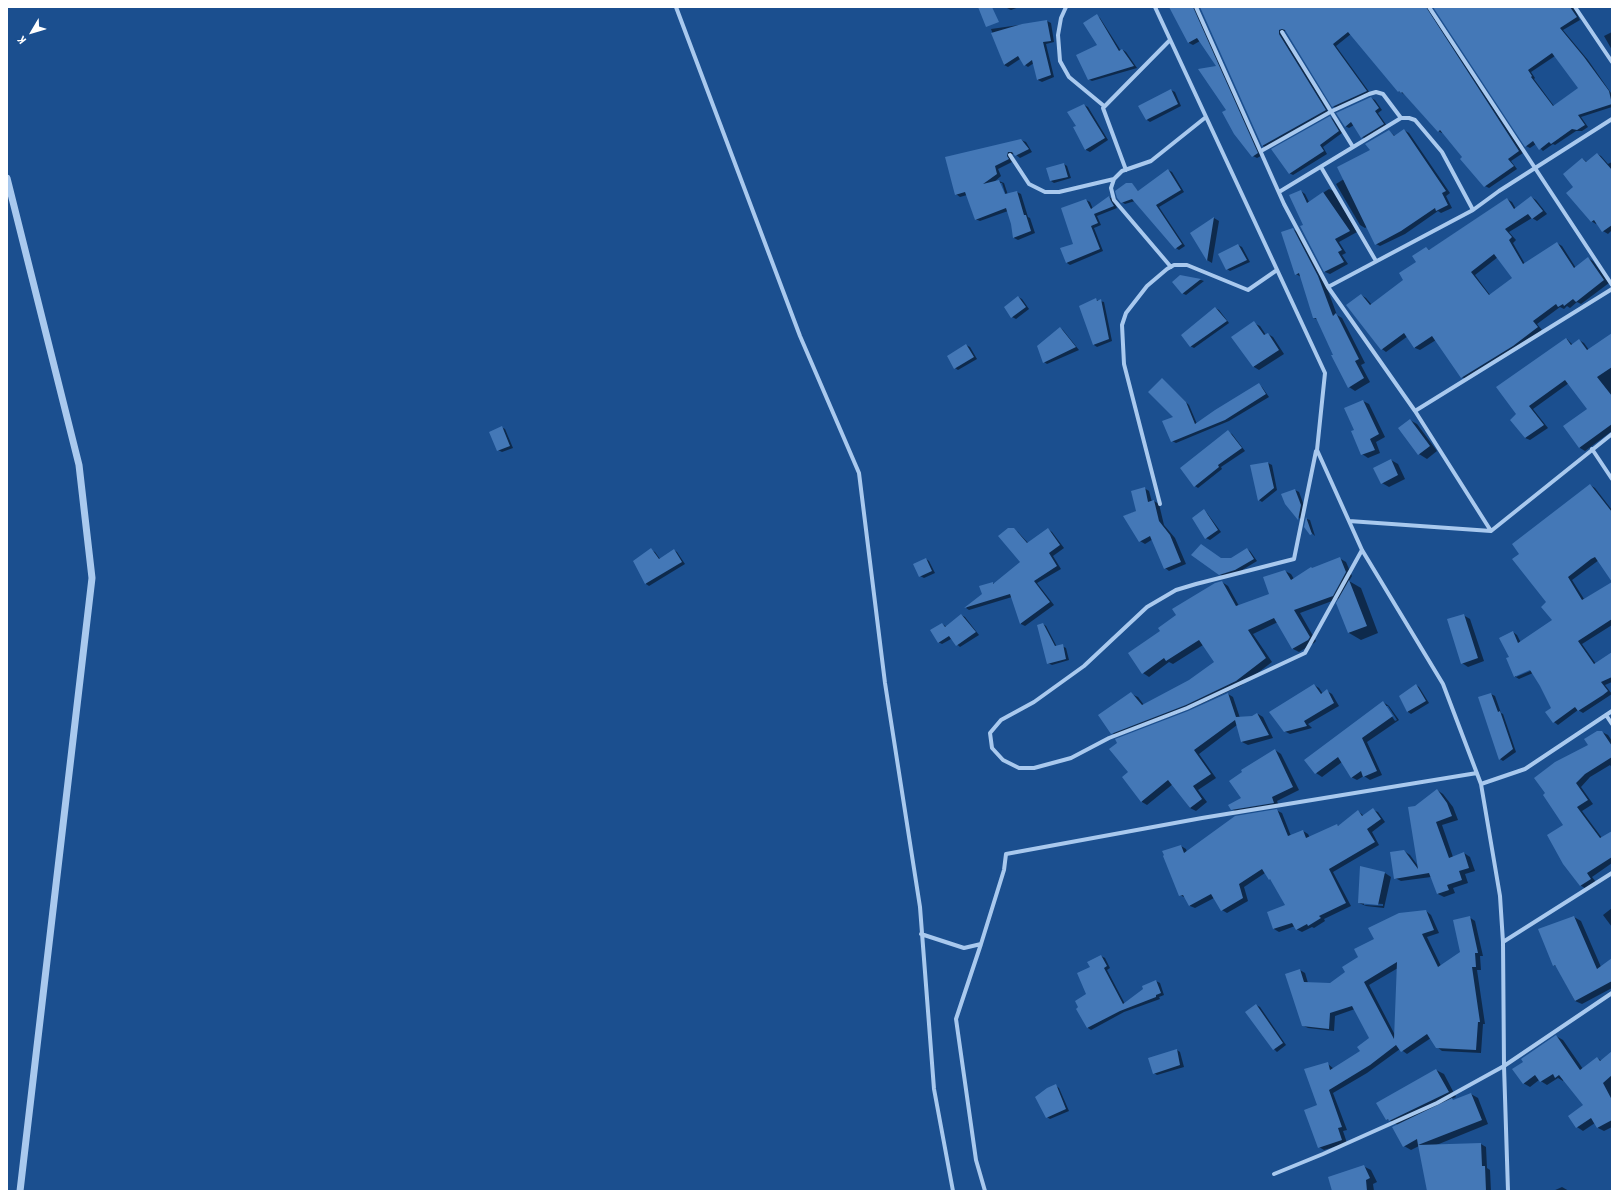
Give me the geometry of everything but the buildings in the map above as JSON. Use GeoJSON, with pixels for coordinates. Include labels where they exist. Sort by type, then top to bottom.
{"type":"FeatureCollection","features":[{"type":"Feature","properties":{"kind":"street"},"geometry":{"type":"LineString","coordinates":[[676,7],[800,336],[859,473],[885,682],[917,892],[934,1089],[953,1191]]}},
{"type":"Feature","properties":{"kind":"street"},"geometry":{"type":"LineString","coordinates":[[1066,7],[1061,18],[1058,35],[1060,61],[1069,77],[1104,106]]}},
{"type":"Feature","properties":{"kind":"street"},"geometry":{"type":"LineString","coordinates":[[1155,7],[1325,373],[1317,450],[1294,560],[1176,590],[1148,607],[1084,666],[1034,702],[1001,720],[990,733],[992,748],[1003,760],[1019,768],[1034,768],[1071,758],[1109,738],[1188,708],[1306,653],[1362,550]]}},
{"type":"Feature","properties":{"kind":"street"},"geometry":{"type":"LineString","coordinates":[[1196,7],[1284,204],[1328,287],[1415,411],[1491,531]]}},
{"type":"Feature","properties":{"kind":"street"},"geometry":{"type":"LineString","coordinates":[[1429,7],[1612,284]]}},
{"type":"Feature","properties":{"kind":"street"},"geometry":{"type":"LineString","coordinates":[[1574,7],[1612,62]]}},
{"type":"Feature","properties":{"kind":"street"},"geometry":{"type":"LineString","coordinates":[[1282,32],[1353,147]]}},
{"type":"Feature","properties":{"kind":"street"},"geometry":{"type":"LineString","coordinates":[[1126,170],[1103,111],[1104,106],[1170,40]]}},
{"type":"Feature","properties":{"kind":"street"},"geometry":{"type":"LineString","coordinates":[[1261,151],[1332,111],[1376,92],[1383,94],[1401,118]]}},
{"type":"Feature","properties":{"kind":"street"},"geometry":{"type":"LineString","coordinates":[[1010,155],[1029,184],[1046,192],[1059,192],[1114,179],[1126,170],[1151,161],[1206,117]]}},
{"type":"Feature","properties":{"kind":"street"},"geometry":{"type":"LineString","coordinates":[[1279,192],[1401,118],[1409,118],[1415,120],[1442,152],[1473,210]]}},
{"type":"Feature","properties":{"kind":"street"},"geometry":{"type":"LineString","coordinates":[[1328,287],[1473,210],[1612,119]]}},
{"type":"Feature","properties":{"kind":"street"},"geometry":{"type":"LineString","coordinates":[[1321,166],[1376,261]]}},
{"type":"Feature","properties":{"kind":"street"},"geometry":{"type":"LineString","coordinates":[[7,178],[79,465],[92,578],[20,1191]]}},
{"type":"Feature","properties":{"kind":"street"},"geometry":{"type":"LineString","coordinates":[[1114,179],[1111,188],[1114,200],[1171,267]]}},
{"type":"Feature","properties":{"kind":"street"},"geometry":{"type":"LineString","coordinates":[[1160,504],[1124,364],[1122,325],[1126,313],[1147,286],[1171,267],[1180,264],[1187,265],[1248,290],[1277,270]]}},
{"type":"Feature","properties":{"kind":"street"},"geometry":{"type":"LineString","coordinates":[[1415,411],[1612,289]]}},
{"type":"Feature","properties":{"kind":"street"},"geometry":{"type":"LineString","coordinates":[[1349,521],[1491,531],[1612,434]]}},
{"type":"Feature","properties":{"kind":"street"},"geometry":{"type":"LineString","coordinates":[[1592,449],[1612,479]]}},
{"type":"Feature","properties":{"kind":"street"},"geometry":{"type":"LineString","coordinates":[[1317,450],[1362,550],[1443,684],[1481,784],[1500,896],[1503,942],[1504,1066],[1508,1191]]}},
{"type":"Feature","properties":{"kind":"street"},"geometry":{"type":"LineString","coordinates":[[1481,784],[1526,769],[1612,711]]}},
{"type":"Feature","properties":{"kind":"street"},"geometry":{"type":"LineString","coordinates":[[1606,714],[1612,724]]}},
{"type":"Feature","properties":{"kind":"street"},"geometry":{"type":"LineString","coordinates":[[985,1191],[976,1160],[956,1019],[1004,870],[1006,854],[1202,818],[1477,774]]}},
{"type":"Feature","properties":{"kind":"street"},"geometry":{"type":"LineString","coordinates":[[1503,942],[1612,873]]}},
{"type":"Feature","properties":{"kind":"street"},"geometry":{"type":"LineString","coordinates":[[921,934],[964,948],[981,944]]}},
{"type":"Feature","properties":{"kind":"street"},"geometry":{"type":"LineString","coordinates":[[1274,1174],[1323,1154],[1437,1103],[1504,1066],[1612,994]]}}]}
